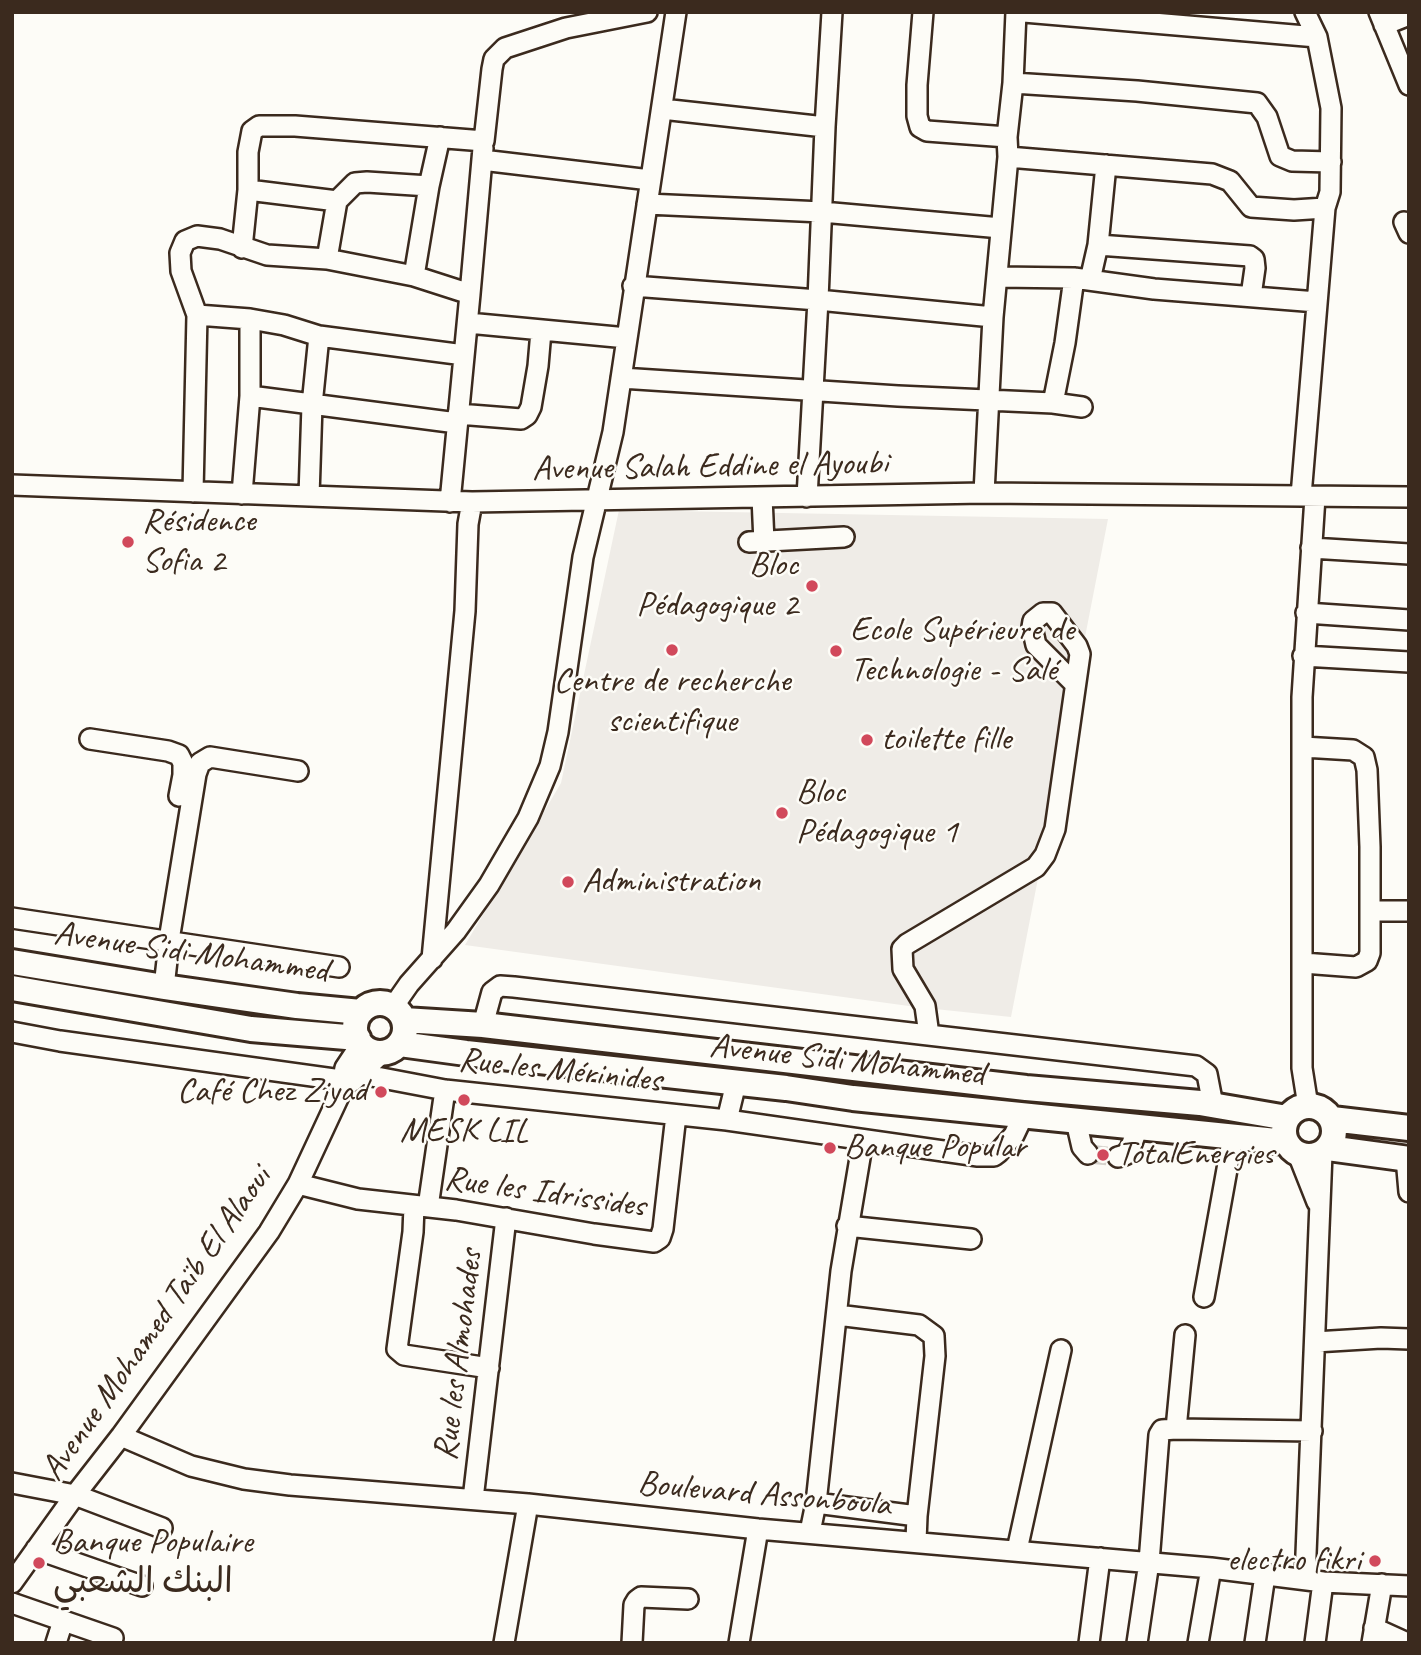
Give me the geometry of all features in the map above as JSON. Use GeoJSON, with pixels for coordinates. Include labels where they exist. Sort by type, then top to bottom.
{"type":"FeatureCollection","features":[{"type":"Feature","properties":{"kind":"main road","name":"Avenue Sidi Mohammed"},"geometry":{"type":"LineString","coordinates":[[12,962],[298,1006],[361,1012],[367,1006],[385,1003],[383,1034]]}},
{"type":"Feature","properties":{"kind":"main road","name":"Avenue Sidi Mohammed"},"geometry":{"type":"LineString","coordinates":[[12,988],[251,1029],[383,1034],[483,1025],[1077,1093],[1213,1105],[1305,1137],[1407,1159]]}},
{"type":"Feature","properties":{"kind":"main road"},"geometry":{"type":"LineString","coordinates":[[361,1012],[355,1028],[383,1034]]}},
{"type":"Feature","properties":{"kind":"main road","name":"Avenue Sidi Mohammed"},"geometry":{"type":"LineString","coordinates":[[383,1034],[466,1053],[853,1098],[1233,1136],[1305,1137]]}},
{"type":"Feature","properties":{"kind":"main road"},"geometry":{"type":"LineString","coordinates":[[1076,1121],[1077,1093]]}},
{"type":"Feature","properties":{"kind":"main road"},"geometry":{"type":"LineString","coordinates":[[1142,1127],[1147,1098]]}},
{"type":"Feature","properties":{"kind":"main road"},"geometry":{"type":"LineString","coordinates":[[1305,1137],[1326,1112],[1332,1119],[1408,1128]]}},
{"type":"Feature","properties":{"kind":"street"},"geometry":{"type":"LineString","coordinates":[[450,502],[494,59],[505,48],[566,28],[648,12]]}},
{"type":"Feature","properties":{"kind":"street"},"geometry":{"type":"LineString","coordinates":[[383,1034],[432,960],[489,885],[528,818],[550,766],[558,732],[583,557],[612,432],[676,12]]}},
{"type":"Feature","properties":{"kind":"street"},"geometry":{"type":"LineString","coordinates":[[807,497],[832,12]]}},
{"type":"Feature","properties":{"kind":"street"},"geometry":{"type":"LineString","coordinates":[[922,12],[917,116],[920,127],[927,131],[1106,165],[1212,174],[1234,185],[1251,207],[1294,210],[1325,208]]}},
{"type":"Feature","properties":{"kind":"street"},"geometry":{"type":"LineString","coordinates":[[984,493],[993,317],[1013,83],[1016,12]]}},
{"type":"Feature","properties":{"kind":"street"},"geometry":{"type":"LineString","coordinates":[[1024,12],[1317,37]]}},
{"type":"Feature","properties":{"kind":"street"},"geometry":{"type":"LineString","coordinates":[[1305,12],[1317,37],[1331,108],[1331,162],[1317,302],[1308,497],[1311,548],[1304,656],[1303,747],[1302,1068],[1305,1137],[1319,1206],[1312,1431],[1315,1643]]}},
{"type":"Feature","properties":{"kind":"street"},"geometry":{"type":"LineString","coordinates":[[1409,15],[1381,18],[1409,85]]}},
{"type":"Feature","properties":{"kind":"street"},"geometry":{"type":"LineString","coordinates":[[1013,83],[1137,91],[1257,103],[1267,117],[1280,156],[1292,161],[1331,162]]}},
{"type":"Feature","properties":{"kind":"street"},"geometry":{"type":"LineString","coordinates":[[662,110],[825,127]]}},
{"type":"Feature","properties":{"kind":"street"},"geometry":{"type":"LineString","coordinates":[[242,248],[248,190],[248,152],[251,135],[259,126],[295,125],[440,137],[483,151],[650,180]]}},
{"type":"Feature","properties":{"kind":"street"},"geometry":{"type":"LineString","coordinates":[[414,276],[440,137]]}},
{"type":"Feature","properties":{"kind":"street"},"geometry":{"type":"LineString","coordinates":[[1053,403],[1082,279],[1098,245],[1106,165]]}},
{"type":"Feature","properties":{"kind":"street"},"geometry":{"type":"LineString","coordinates":[[327,259],[337,201],[355,183],[429,186]]}},
{"type":"Feature","properties":{"kind":"street"},"geometry":{"type":"LineString","coordinates":[[248,190],[337,201]]}},
{"type":"Feature","properties":{"kind":"street"},"geometry":{"type":"LineString","coordinates":[[647,204],[822,212],[1001,228]]}},
{"type":"Feature","properties":{"kind":"street"},"geometry":{"type":"LineString","coordinates":[[193,492],[197,315],[181,271],[182,246],[190,238],[197,236],[220,239],[267,255],[327,259],[414,276],[470,293]]}},
{"type":"Feature","properties":{"kind":"street"},"geometry":{"type":"LineString","coordinates":[[1098,245],[1250,256],[1255,268],[1251,296]]}},
{"type":"Feature","properties":{"kind":"street"},"geometry":{"type":"LineString","coordinates":[[998,277],[1082,279],[1154,289],[1317,302]]}},
{"type":"Feature","properties":{"kind":"street"},"geometry":{"type":"LineString","coordinates":[[634,286],[993,317]]}},
{"type":"Feature","properties":{"kind":"street"},"geometry":{"type":"LineString","coordinates":[[197,315],[250,319],[284,325],[319,336],[464,355]]}},
{"type":"Feature","properties":{"kind":"street"},"geometry":{"type":"LineString","coordinates":[[242,494],[250,396],[250,319]]}},
{"type":"Feature","properties":{"kind":"street"},"geometry":{"type":"LineString","coordinates":[[468,323],[626,338]]}},
{"type":"Feature","properties":{"kind":"street"},"geometry":{"type":"LineString","coordinates":[[250,396],[312,405],[457,418],[521,419],[531,407],[541,331]]}},
{"type":"Feature","properties":{"kind":"street"},"geometry":{"type":"LineString","coordinates":[[309,496],[312,405],[319,336]]}},
{"type":"Feature","properties":{"kind":"street"},"geometry":{"type":"LineString","coordinates":[[621,378],[1053,403],[1082,407]]}},
{"type":"Feature","properties":{"kind":"street","name":"Avenue Salah Eddine el Ayoubi"},"geometry":{"type":"LineString","coordinates":[[12,485],[450,502],[984,493],[1409,497]]}},
{"type":"Feature","properties":{"kind":"street"},"geometry":{"type":"LineString","coordinates":[[762,497],[757,542],[844,537]]}},
{"type":"Feature","properties":{"kind":"street"},"geometry":{"type":"LineString","coordinates":[[432,960],[465,611],[468,524],[472,502]]}},
{"type":"Feature","properties":{"kind":"street"},"geometry":{"type":"LineString","coordinates":[[1311,548],[1409,554]]}},
{"type":"Feature","properties":{"kind":"street"},"geometry":{"type":"LineString","coordinates":[[1306,613],[1409,620]]}},
{"type":"Feature","properties":{"kind":"street"},"geometry":{"type":"LineString","coordinates":[[1304,656],[1409,662]]}},
{"type":"Feature","properties":{"kind":"street"},"geometry":{"type":"LineString","coordinates":[[929,1035],[925,1006],[903,969],[902,949],[1030,872],[1045,855],[1055,829],[1075,684]]}},
{"type":"Feature","properties":{"kind":"street"},"geometry":{"type":"LineString","coordinates":[[90,739],[168,751],[181,758],[183,775],[162,920],[169,938]]}},
{"type":"Feature","properties":{"kind":"street"},"geometry":{"type":"LineString","coordinates":[[1303,747],[1353,750],[1366,761],[1370,911],[1370,953],[1363,965],[1356,967],[1303,963]]}},
{"type":"Feature","properties":{"kind":"street"},"geometry":{"type":"LineString","coordinates":[[164,987],[169,938],[200,763],[211,757],[298,771]]}},
{"type":"Feature","properties":{"kind":"street"},"geometry":{"type":"LineString","coordinates":[[1370,911],[1409,911]]}},
{"type":"Feature","properties":{"kind":"street"},"geometry":{"type":"LineString","coordinates":[[12,918],[169,938],[339,967]]}},
{"type":"Feature","properties":{"kind":"street"},"geometry":{"type":"LineString","coordinates":[[483,1025],[490,996],[500,986],[1196,1066],[1207,1074],[1213,1105]]}},
{"type":"Feature","properties":{"kind":"street"},"geometry":{"type":"LineString","coordinates":[[12,1032],[340,1087]]}},
{"type":"Feature","properties":{"kind":"street","name":"Avenue Mohamed Taïb El Alaoui"},"geometry":{"type":"LineString","coordinates":[[340,1087],[361,1074],[383,1034]]}},
{"type":"Feature","properties":{"kind":"street","name":"Avenue Mohamed Taïb El Alaoui"},"geometry":{"type":"LineString","coordinates":[[12,1583],[269,1232],[298,1184],[340,1087],[345,1068],[383,1034]]}},
{"type":"Feature","properties":{"kind":"street","name":"Rue les Mérinides"},"geometry":{"type":"LineString","coordinates":[[361,1074],[445,1090],[727,1120],[994,1156],[1014,1135],[1023,1116]]}},
{"type":"Feature","properties":{"kind":"street"},"geometry":{"type":"LineString","coordinates":[[727,1120],[736,1083]]}},
{"type":"Feature","properties":{"kind":"street"},"geometry":{"type":"LineString","coordinates":[[445,1090],[421,1207],[413,1232],[397,1349],[404,1355],[489,1368]]}},
{"type":"Feature","properties":{"kind":"street"},"geometry":{"type":"LineString","coordinates":[[1408,1128],[1409,1110]]}},
{"type":"Feature","properties":{"kind":"street","name":"Rue les Idrissides"},"geometry":{"type":"LineString","coordinates":[[298,1184],[358,1199],[506,1218],[641,1242],[657,1241],[663,1229],[676,1115]]}},
{"type":"Feature","properties":{"kind":"street"},"geometry":{"type":"LineString","coordinates":[[1076,1121],[1082,1147],[1088,1154]]}},
{"type":"Feature","properties":{"kind":"street"},"geometry":{"type":"LineString","coordinates":[[1118,1157],[1125,1155],[1130,1149],[1142,1127]]}},
{"type":"Feature","properties":{"kind":"street"},"geometry":{"type":"LineString","coordinates":[[1204,1297],[1233,1136]]}},
{"type":"Feature","properties":{"kind":"street"},"geometry":{"type":"LineString","coordinates":[[810,1532],[816,1503],[847,1226],[863,1140]]}},
{"type":"Feature","properties":{"kind":"street"},"geometry":{"type":"LineString","coordinates":[[1407,1159],[1409,1192]]}},
{"type":"Feature","properties":{"kind":"street","name":"Rue les Almohades"},"geometry":{"type":"LineString","coordinates":[[473,1499],[506,1218]]}},
{"type":"Feature","properties":{"kind":"street"},"geometry":{"type":"LineString","coordinates":[[847,1226],[971,1239]]}},
{"type":"Feature","properties":{"kind":"street"},"geometry":{"type":"LineString","coordinates":[[837,1315],[919,1325],[934,1336],[935,1356],[916,1541]]}},
{"type":"Feature","properties":{"kind":"street"},"geometry":{"type":"LineString","coordinates":[[1176,1429],[1185,1335]]}},
{"type":"Feature","properties":{"kind":"street"},"geometry":{"type":"LineString","coordinates":[[1315,1342],[1409,1339]]}},
{"type":"Feature","properties":{"kind":"street"},"geometry":{"type":"LineString","coordinates":[[1017,1550],[1060,1350]]}},
{"type":"Feature","properties":{"kind":"street"},"geometry":{"type":"LineString","coordinates":[[1137,1643],[1149,1562],[1159,1432],[1164,1429],[1312,1431]]}},
{"type":"Feature","properties":{"kind":"street","name":"Boulevard Assonboula"},"geometry":{"type":"LineString","coordinates":[[121,1436],[191,1466],[244,1479],[290,1485],[473,1499],[758,1529],[1149,1562],[1314,1581],[1409,1586]]}},
{"type":"Feature","properties":{"kind":"street"},"geometry":{"type":"LineString","coordinates":[[12,1483],[75,1495],[162,1528]]}},
{"type":"Feature","properties":{"kind":"street"},"geometry":{"type":"LineString","coordinates":[[816,1503],[917,1516]]}},
{"type":"Feature","properties":{"kind":"street"},"geometry":{"type":"LineString","coordinates":[[504,1643],[528,1504]]}},
{"type":"Feature","properties":{"kind":"street"},"geometry":{"type":"LineString","coordinates":[[739,1643],[758,1529]]}},
{"type":"Feature","properties":{"kind":"street"},"geometry":{"type":"LineString","coordinates":[[36,1549],[142,1586]]}},
{"type":"Feature","properties":{"kind":"street"},"geometry":{"type":"LineString","coordinates":[[1089,1643],[1100,1558]]}},
{"type":"Feature","properties":{"kind":"street"},"geometry":{"type":"LineString","coordinates":[[1198,1643],[1211,1568]]}},
{"type":"Feature","properties":{"kind":"street"},"geometry":{"type":"LineString","coordinates":[[1255,1643],[1265,1575]]}},
{"type":"Feature","properties":{"kind":"street"},"geometry":{"type":"LineString","coordinates":[[1382,1584],[1373,1635],[1407,1643]]}},
{"type":"Feature","properties":{"kind":"street"},"geometry":{"type":"LineString","coordinates":[[632,1643],[634,1605],[640,1597],[688,1599]]}},
{"type":"Feature","properties":{"kind":"street"},"geometry":{"type":"LineString","coordinates":[[12,1603],[113,1638]]}},
{"type":"Feature","properties":{"kind":"street"},"geometry":{"type":"LineString","coordinates":[[56,1643],[63,1621]]}},
{"type":"Feature","properties":{"kind":"shaded area","name":"Ecole Supérieure de Technologie - Salé"},"geometry":{"type":"Polygon","coordinates":[[[619,510],[1108,519],[1011,1017],[916,1007],[465,945],[561,783],[619,510]]]}},
{"type":"Feature","properties":{"kind":"tunnel"},"geometry":{"type":"LineString","coordinates":[[1088,1154],[1118,1157]]}},
{"type":"Feature","properties":{"kind":"place","name":"Résidence Sofia 2"},"geometry":{"type":"Point","coordinates":[128,542]}},
{"type":"Feature","properties":{"kind":"place","name":"Bloc Pédagogique 2"},"geometry":{"type":"Point","coordinates":[812,586]}},
{"type":"Feature","properties":{"kind":"place","name":"Centre de recherche scientifique"},"geometry":{"type":"Point","coordinates":[672,650]}},
{"type":"Feature","properties":{"kind":"place","name":"Ecole Supérieure de Technologie - Salé"},"geometry":{"type":"Point","coordinates":[836,651]}},
{"type":"Feature","properties":{"kind":"place","name":"toilette fille"},"geometry":{"type":"Point","coordinates":[867,740]}},
{"type":"Feature","properties":{"kind":"place","name":"Bloc Pédagogique 1"},"geometry":{"type":"Point","coordinates":[782,813]}},
{"type":"Feature","properties":{"kind":"place","name":"Administration"},"geometry":{"type":"Point","coordinates":[568,882]}},
{"type":"Feature","properties":{"kind":"place","name":"Café Chez Ziyad"},"geometry":{"type":"Point","coordinates":[381,1092]}},
{"type":"Feature","properties":{"kind":"place","name":"MESK LIL"},"geometry":{"type":"Point","coordinates":[464,1100]}},
{"type":"Feature","properties":{"kind":"place","name":"Banque Popular"},"geometry":{"type":"Point","coordinates":[830,1148]}},
{"type":"Feature","properties":{"kind":"place","name":"TotalEnergies"},"geometry":{"type":"Point","coordinates":[1103,1155]}},
{"type":"Feature","properties":{"kind":"place","name":"electro fikri"},"geometry":{"type":"Point","coordinates":[1375,1561]}},
{"type":"Feature","properties":{"kind":"place","name":"Banque Populaire البنك الشعبي"},"geometry":{"type":"Point","coordinates":[39,1563]}}]}
